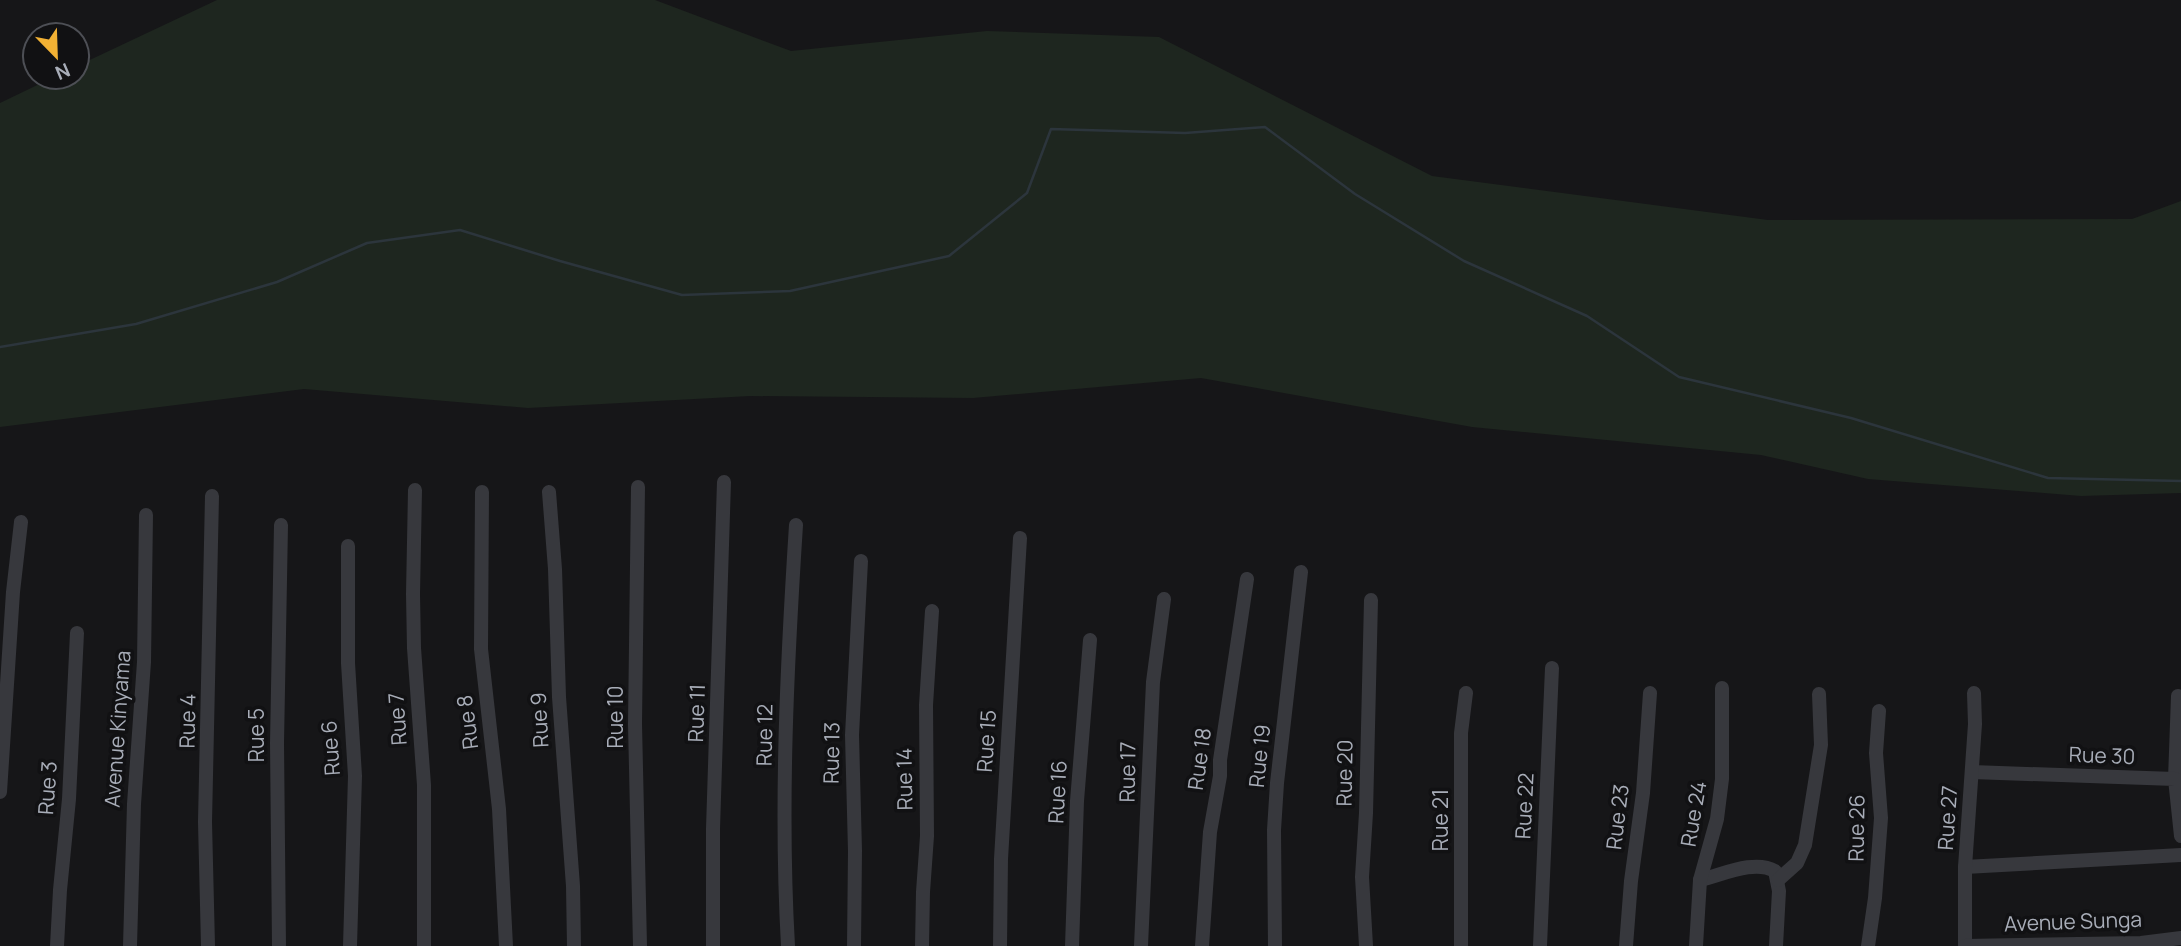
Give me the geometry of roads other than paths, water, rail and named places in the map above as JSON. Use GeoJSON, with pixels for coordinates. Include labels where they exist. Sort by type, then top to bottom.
{"type":"FeatureCollection","features":[{"type":"Feature","properties":{"kind":"street","name":"Rue 11"},"geometry":{"type":"LineString","coordinates":[[713,946],[713,828],[724,482]]}},
{"type":"Feature","properties":{"kind":"street","name":"Rue 10"},"geometry":{"type":"LineString","coordinates":[[638,487],[638,662],[635,724],[640,946]]}},
{"type":"Feature","properties":{"kind":"street","name":"Rue 7"},"geometry":{"type":"LineString","coordinates":[[415,490],[414,648],[424,785],[424,946]]}},
{"type":"Feature","properties":{"kind":"street","name":"Rue 8"},"geometry":{"type":"LineString","coordinates":[[482,492],[481,649],[499,809],[506,946]]}},
{"type":"Feature","properties":{"kind":"street","name":"Rue 9"},"geometry":{"type":"LineString","coordinates":[[549,492],[559,697],[573,886],[574,946]]}},
{"type":"Feature","properties":{"kind":"street","name":"Rue 4"},"geometry":{"type":"LineString","coordinates":[[208,946],[205,822],[212,496]]}},
{"type":"Feature","properties":{"kind":"street","name":"Avenue Kinyama"},"geometry":{"type":"LineString","coordinates":[[130,946],[134,804],[144,662],[146,515]]}},
{"type":"Feature","properties":{"kind":"street"},"geometry":{"type":"LineString","coordinates":[[0,792],[13,592],[21,522]]}},
{"type":"Feature","properties":{"kind":"street","name":"Rue 5"},"geometry":{"type":"LineString","coordinates":[[279,946],[277,743],[281,525]]}},
{"type":"Feature","properties":{"kind":"street","name":"Rue 12"},"geometry":{"type":"LineString","coordinates":[[788,946],[784,870],[786,709],[796,525]]}},
{"type":"Feature","properties":{"kind":"street","name":"Rue 15"},"geometry":{"type":"LineString","coordinates":[[1000,946],[1005,786],[1020,538]]}},
{"type":"Feature","properties":{"kind":"street","name":"Rue 6"},"geometry":{"type":"LineString","coordinates":[[348,546],[348,663],[355,776],[349,946]]}},
{"type":"Feature","properties":{"kind":"street","name":"Rue 13"},"geometry":{"type":"LineString","coordinates":[[854,946],[852,736],[861,561]]}},
{"type":"Feature","properties":{"kind":"street","name":"Rue 19"},"geometry":{"type":"LineString","coordinates":[[1275,946],[1274,830],[1277,783],[1301,572]]}},
{"type":"Feature","properties":{"kind":"street","name":"Rue 18"},"geometry":{"type":"LineString","coordinates":[[1202,946],[1213,814],[1247,579]]}},
{"type":"Feature","properties":{"kind":"street","name":"Rue 17"},"geometry":{"type":"LineString","coordinates":[[1141,946],[1152,695],[1164,599]]}},
{"type":"Feature","properties":{"kind":"street","name":"Rue 20"},"geometry":{"type":"LineString","coordinates":[[1367,946],[1362,877],[1371,600]]}},
{"type":"Feature","properties":{"kind":"street","name":"Rue 14"},"geometry":{"type":"LineString","coordinates":[[922,946],[927,835],[926,705],[932,611]]}},
{"type":"Feature","properties":{"kind":"street","name":"Rue 3"},"geometry":{"type":"LineString","coordinates":[[57,946],[69,799],[78,633]]}},
{"type":"Feature","properties":{"kind":"street","name":"Rue 16"},"geometry":{"type":"LineString","coordinates":[[1072,946],[1077,801],[1090,640]]}},
{"type":"Feature","properties":{"kind":"street","name":"Rue 22"},"geometry":{"type":"LineString","coordinates":[[1540,946],[1552,668]]}},
{"type":"Feature","properties":{"kind":"street","name":"Rue 24"},"geometry":{"type":"LineString","coordinates":[[1696,946],[1700,880],[1717,819],[1722,779],[1722,688]]}},
{"type":"Feature","properties":{"kind":"street","name":"Rue 21"},"geometry":{"type":"LineString","coordinates":[[1461,946],[1461,733],[1466,693]]}},
{"type":"Feature","properties":{"kind":"street","name":"Rue 23"},"geometry":{"type":"LineString","coordinates":[[1626,946],[1631,881],[1643,793],[1650,693]]}},
{"type":"Feature","properties":{"kind":"street","name":"Rue 27"},"geometry":{"type":"LineString","coordinates":[[1965,946],[1965,867],[1974,693]]}},
{"type":"Feature","properties":{"kind":"street"},"geometry":{"type":"LineString","coordinates":[[1778,880],[1797,863],[1805,845],[1821,745],[1819,694]]}},
{"type":"Feature","properties":{"kind":"street"},"geometry":{"type":"LineString","coordinates":[[2178,696],[2181,836]]}},
{"type":"Feature","properties":{"kind":"street","name":"Rue 26"},"geometry":{"type":"LineString","coordinates":[[1868,946],[1875,898],[1881,818],[1876,753],[1879,711]]}},
{"type":"Feature","properties":{"kind":"street","name":"Rue 30"},"geometry":{"type":"LineString","coordinates":[[1972,772],[2178,779]]}},
{"type":"Feature","properties":{"kind":"street"},"geometry":{"type":"LineString","coordinates":[[1965,867],[2181,855]]}},
{"type":"Feature","properties":{"kind":"street"},"geometry":{"type":"LineString","coordinates":[[1700,880],[1758,866],[1775,871],[1778,880],[1776,946]]}},
{"type":"Feature","properties":{"kind":"street","name":"Avenue Sunga"},"geometry":{"type":"LineString","coordinates":[[1965,946],[2141,943],[2181,938]]}},
{"type":"Feature","properties":{"kind":"waterway"},"geometry":{"type":"LineString","coordinates":[[0,347],[136,324],[277,282],[367,243],[460,230],[682,295],[790,291],[949,256],[1027,193],[1051,129],[1185,133],[1265,127],[1355,194],[1464,261],[1587,316],[1679,377],[1851,418],[2048,478],[2181,481]]}}]}
